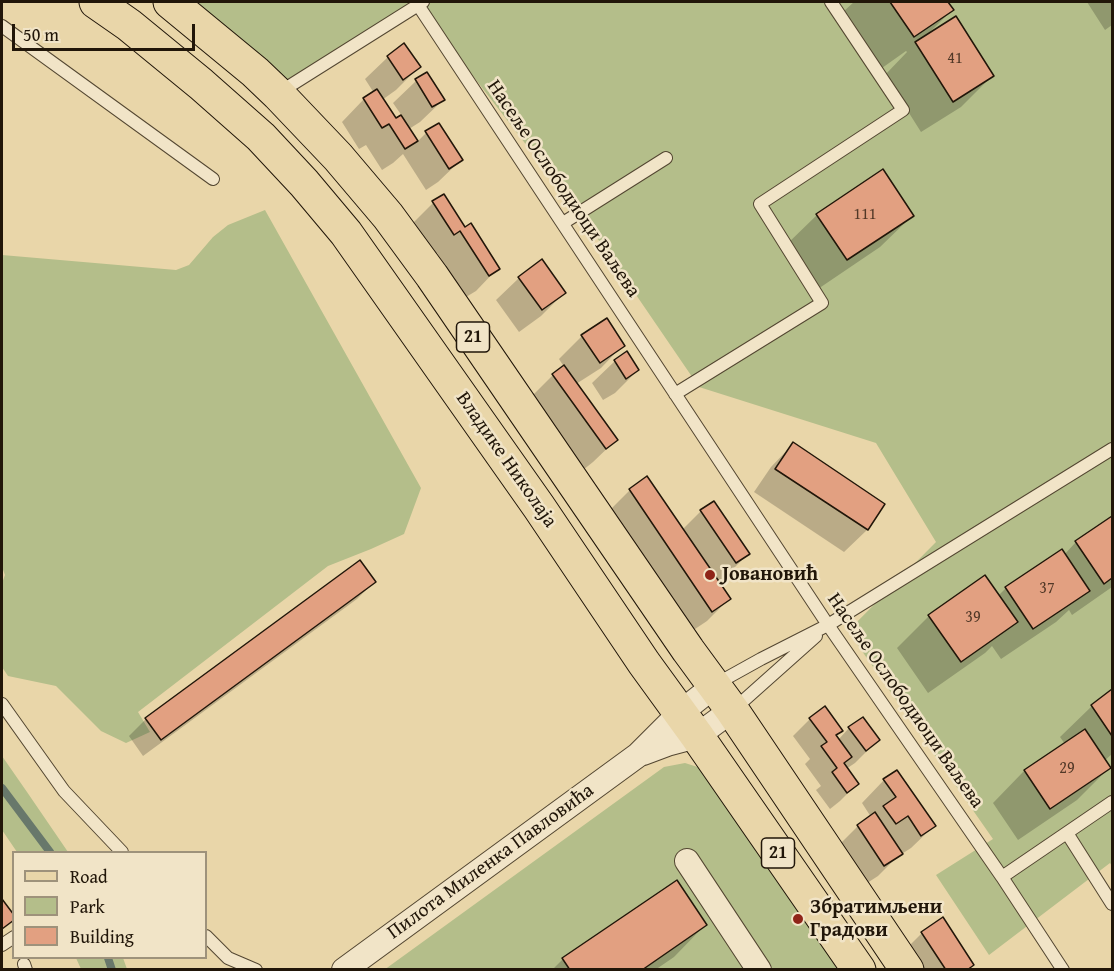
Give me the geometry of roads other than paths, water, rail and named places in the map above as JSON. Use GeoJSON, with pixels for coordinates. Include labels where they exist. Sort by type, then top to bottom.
{"type":"FeatureCollection","features":[{"type":"Feature","properties":{"kind":"main road","name":"Владике Николаја"},"geometry":{"type":"LineString","coordinates":[[96,2],[129,25],[261,137],[339,225],[539,507],[644,663],[859,969]]}},
{"type":"Feature","properties":{"kind":"main road","name":"21"},"geometry":{"type":"LineString","coordinates":[[170,2],[255,72],[278,94],[345,165],[388,216],[723,698],[907,969]]}},
{"type":"Feature","properties":{"kind":"street","name":"Пилота Миленка Павловића"},"geometry":{"type":"LineString","coordinates":[[344,969],[638,755],[688,724],[723,698]]}},
{"type":"Feature","properties":{"kind":"street"},"geometry":{"type":"LineString","coordinates":[[687,861],[759,969]]}},
{"type":"Feature","properties":{"kind":"lane"},"geometry":{"type":"LineString","coordinates":[[675,394],[822,303],[760,204],[903,110],[831,2]]}},
{"type":"Feature","properties":{"kind":"lane","name":"Насеље Ослободиоци Ваљева"},"geometry":{"type":"LineString","coordinates":[[278,94],[419,3],[828,625],[1063,969]]}},
{"type":"Feature","properties":{"kind":"lane"},"geometry":{"type":"LineString","coordinates":[[2,26],[213,179]]}},
{"type":"Feature","properties":{"kind":"lane"},"geometry":{"type":"LineString","coordinates":[[563,223],[666,158]]}},
{"type":"Feature","properties":{"kind":"lane"},"geometry":{"type":"LineString","coordinates":[[723,698],[828,625],[1113,449]]}},
{"type":"Feature","properties":{"kind":"lane"},"geometry":{"type":"LineString","coordinates":[[723,698],[761,659],[828,625]]}},
{"type":"Feature","properties":{"kind":"lane"},"geometry":{"type":"LineString","coordinates":[[2,704],[64,791],[121,851]]}},
{"type":"Feature","properties":{"kind":"lane"},"geometry":{"type":"LineString","coordinates":[[1002,877],[1113,802]]}},
{"type":"Feature","properties":{"kind":"lane"},"geometry":{"type":"LineString","coordinates":[[1067,833],[1113,904]]}},
{"type":"Feature","properties":{"kind":"lane"},"geometry":{"type":"LineString","coordinates":[[207,937],[229,964],[256,969]]}},
{"type":"Feature","properties":{"kind":"waterway"},"geometry":{"type":"LineString","coordinates":[[2,788],[49,851]]}},
{"type":"Feature","properties":{"kind":"waterway"},"geometry":{"type":"LineString","coordinates":[[108,959],[112,970]]}},
{"type":"Feature","properties":{"kind":"place","name":"Јовановић"},"geometry":{"type":"Point","coordinates":[710,575]}},
{"type":"Feature","properties":{"kind":"place","name":"Збратимљени Градови"},"geometry":{"type":"Point","coordinates":[798,919]}}]}
